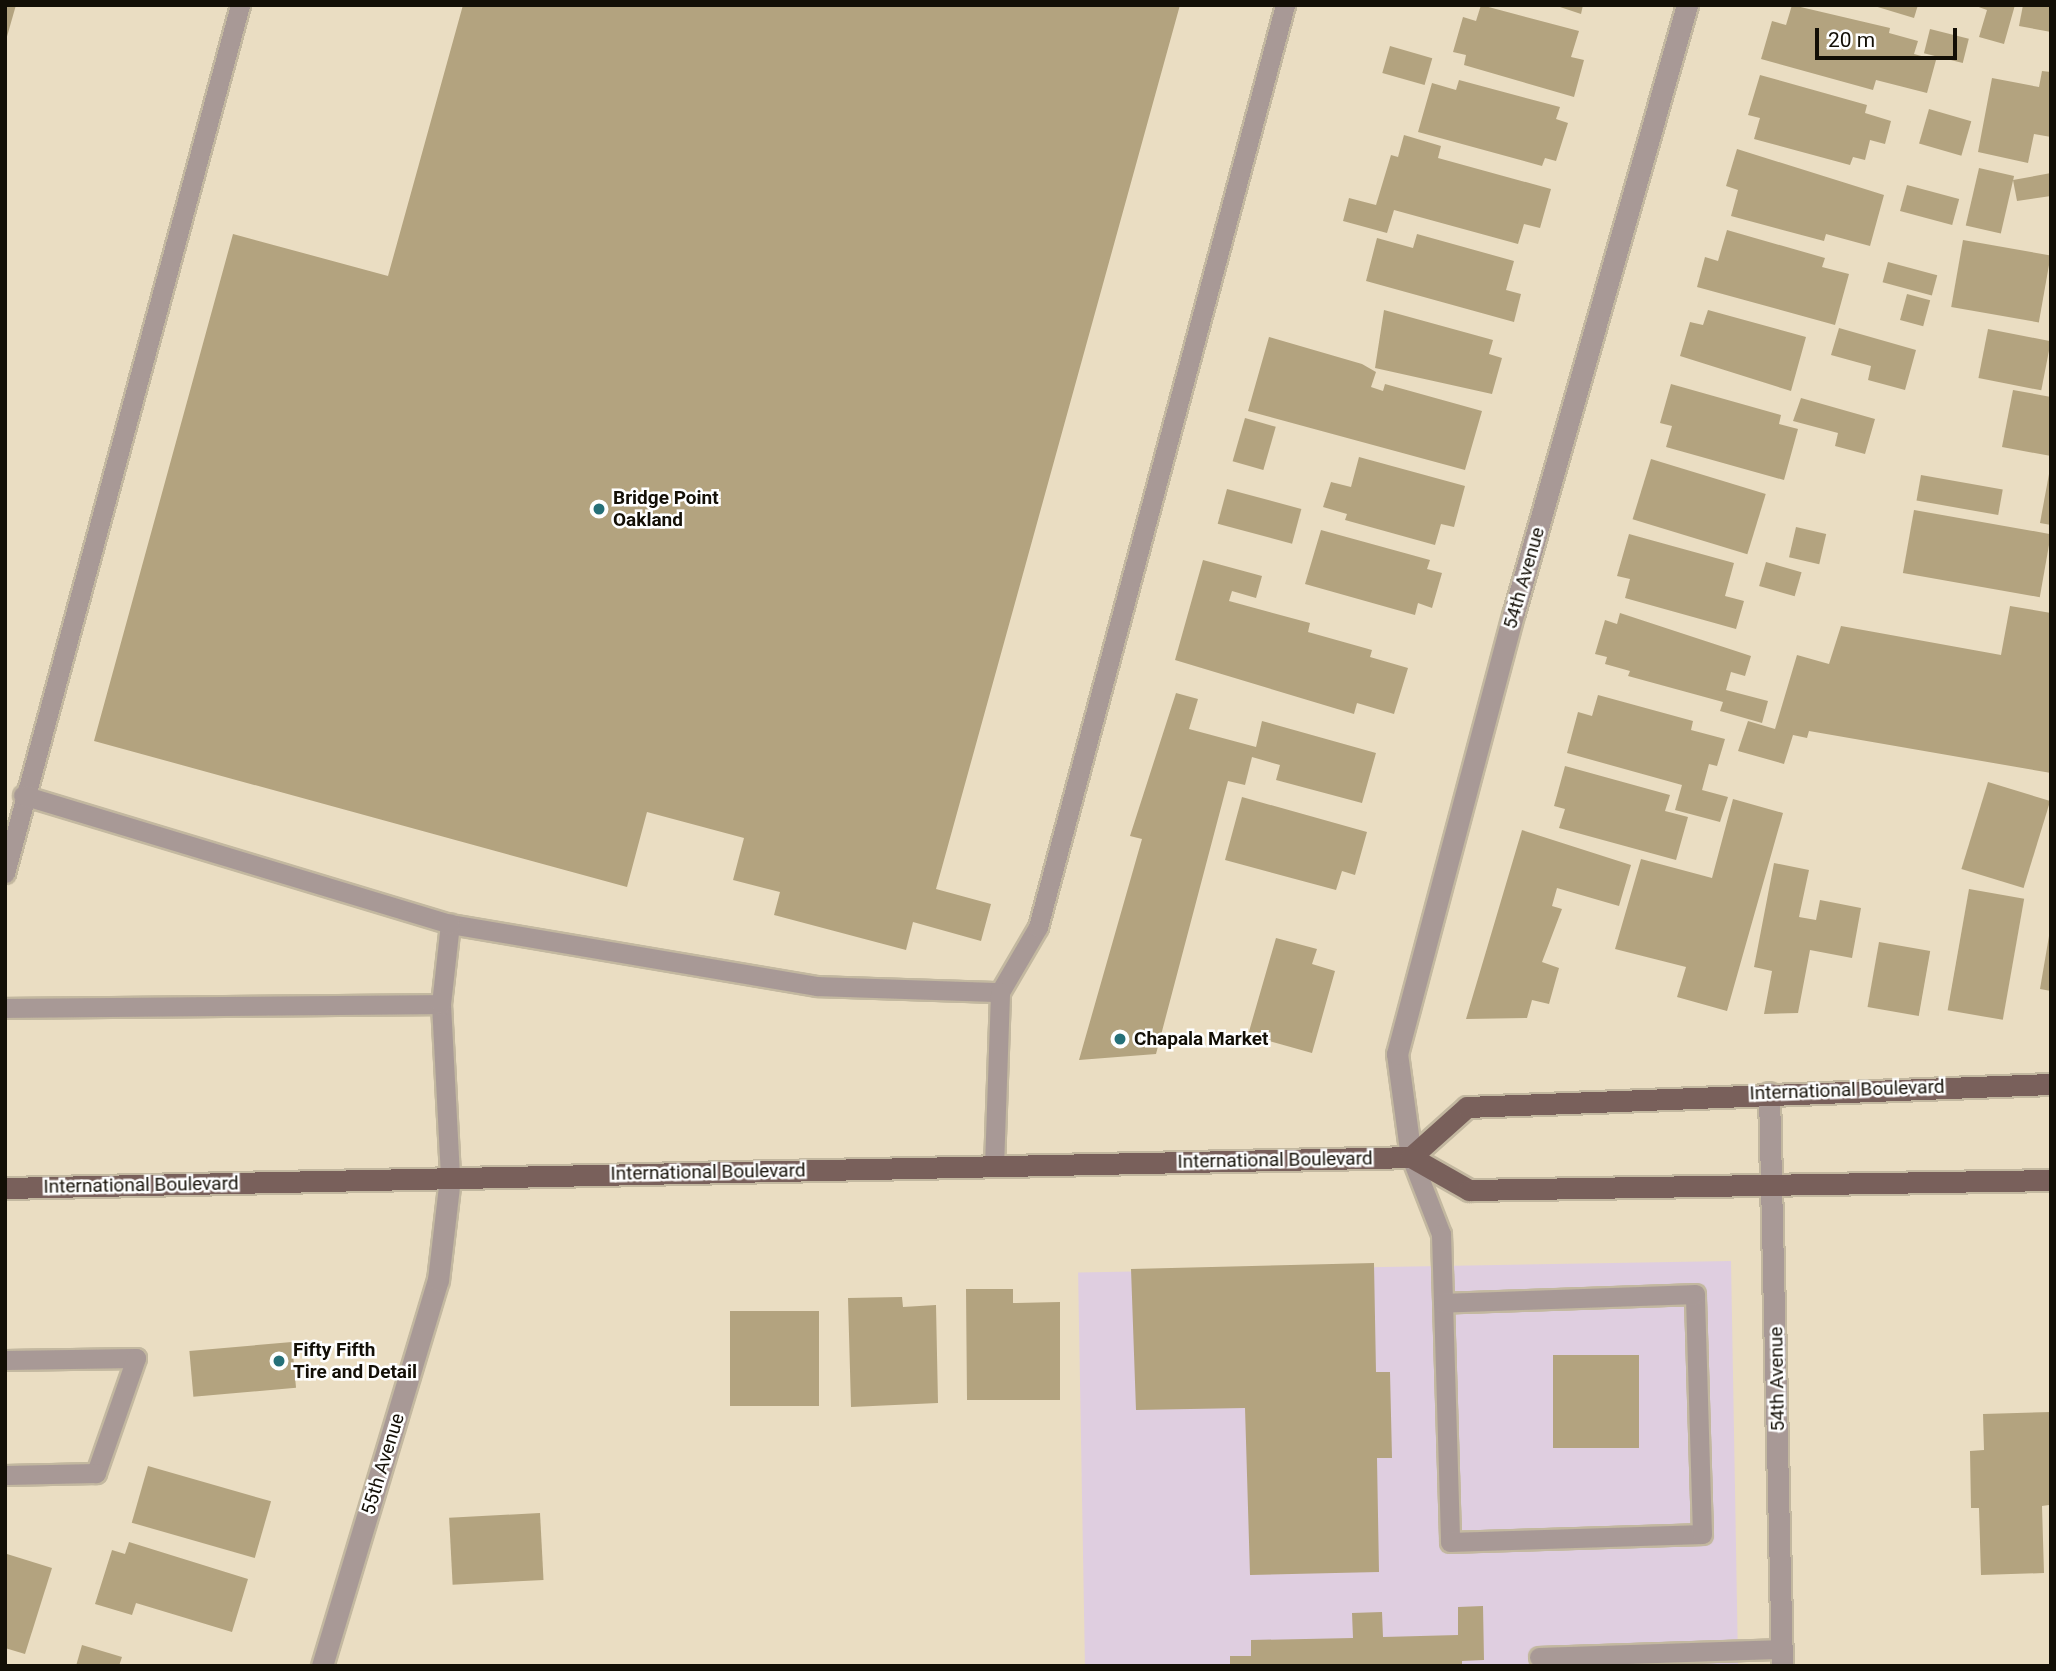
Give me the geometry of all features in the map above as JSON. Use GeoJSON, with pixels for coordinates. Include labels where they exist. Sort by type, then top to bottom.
{"type":"FeatureCollection","features":[{"type":"Feature","properties":{"kind":"main road","name":"International Boulevard"},"geometry":{"type":"LineString","coordinates":[[5,1188],[1411,1157],[1467,1107],[1769,1093],[2051,1084]]}},
{"type":"Feature","properties":{"kind":"main road"},"geometry":{"type":"LineString","coordinates":[[1411,1157],[1469,1190],[2051,1180]]}},
{"type":"Feature","properties":{"kind":"street","name":"54th Avenue"},"geometry":{"type":"LineString","coordinates":[[1411,1157],[1397,1054],[1514,612],[1687,5]]}},
{"type":"Feature","properties":{"kind":"street","name":"54th Avenue"},"geometry":{"type":"LineString","coordinates":[[1769,1093],[1782,1657]]}},
{"type":"Feature","properties":{"kind":"street","name":"55th Avenue"},"geometry":{"type":"LineString","coordinates":[[322,1666],[438,1280],[450,1178]]}},
{"type":"Feature","properties":{"kind":"lane"},"geometry":{"type":"LineString","coordinates":[[5,873],[23,795],[240,5]]}},
{"type":"Feature","properties":{"kind":"lane"},"geometry":{"type":"LineString","coordinates":[[994,1166],[1000,992],[1038,926],[1285,5]]}},
{"type":"Feature","properties":{"kind":"lane"},"geometry":{"type":"LineString","coordinates":[[23,795],[450,924],[817,986],[1000,992]]}},
{"type":"Feature","properties":{"kind":"lane"},"geometry":{"type":"LineString","coordinates":[[450,924],[441,1004],[450,1178]]}},
{"type":"Feature","properties":{"kind":"lane"},"geometry":{"type":"LineString","coordinates":[[5,1008],[441,1004]]}},
{"type":"Feature","properties":{"kind":"lane"},"geometry":{"type":"LineString","coordinates":[[1411,1157],[1441,1234],[1443,1303],[1450,1542],[1702,1535],[1695,1294],[1443,1303]]}},
{"type":"Feature","properties":{"kind":"lane"},"geometry":{"type":"LineString","coordinates":[[5,1360],[136,1359],[96,1473],[5,1475]]}},
{"type":"Feature","properties":{"kind":"lane"},"geometry":{"type":"LineString","coordinates":[[1539,1657],[1782,1657]]}},
{"type":"Feature","properties":{"kind":"shaded area"},"geometry":{"type":"Polygon","coordinates":[[[1731,1261],[1738,1666],[1085,1666],[1078,1272],[1731,1261]]]}},
{"type":"Feature","properties":{"kind":"building"},"geometry":{"type":"Polygon","coordinates":[[[5,5],[16,5],[6,40],[5,40],[5,5]]]}},
{"type":"Feature","properties":{"kind":"building","name":"Bridge Point Oakland"},"geometry":{"type":"Polygon","coordinates":[[[463,5],[1180,5],[936,889],[991,904],[981,941],[913,922],[906,950],[774,915],[780,892],[733,880],[744,838],[647,812],[627,887],[94,741],[233,234],[388,276],[463,5]]]}},
{"type":"Feature","properties":{"kind":"building"},"geometry":{"type":"Polygon","coordinates":[[[1481,5],[1579,31],[1571,57],[1584,60],[1574,97],[1464,65],[1466,55],[1453,52],[1463,17],[1476,21],[1481,5]]]}},
{"type":"Feature","properties":{"kind":"building"},"geometry":{"type":"Polygon","coordinates":[[[1554,5],[1583,5],[1581,14],[1554,5]]]}},
{"type":"Feature","properties":{"kind":"building"},"geometry":{"type":"Polygon","coordinates":[[[1792,5],[1890,28],[1889,33],[1918,41],[1914,54],[1936,60],[1927,93],[1876,80],[1873,90],[1761,59],[1772,21],[1786,25],[1792,5]]]}},
{"type":"Feature","properties":{"kind":"building"},"geometry":{"type":"Polygon","coordinates":[[[1871,5],[1918,5],[1914,18],[1871,5]]]}},
{"type":"Feature","properties":{"kind":"building"},"geometry":{"type":"Polygon","coordinates":[[[1973,5],[2015,5],[2004,44],[1979,37],[1987,10],[1973,5]]]}},
{"type":"Feature","properties":{"kind":"building"},"geometry":{"type":"Polygon","coordinates":[[[2023,5],[2051,6],[2051,32],[2019,26],[2023,5]]]}},
{"type":"Feature","properties":{"kind":"building"},"geometry":{"type":"Polygon","coordinates":[[[1930,29],[1969,39],[1963,63],[1924,53],[1930,29]]]}},
{"type":"Feature","properties":{"kind":"building"},"geometry":{"type":"Polygon","coordinates":[[[1390,46],[1432,58],[1425,85],[1382,73],[1390,46]]]}},
{"type":"Feature","properties":{"kind":"building"},"geometry":{"type":"Polygon","coordinates":[[[2042,71],[2051,72],[2051,137],[2034,134],[2028,163],[1978,152],[1992,78],[2039,87],[2042,71]]]}},
{"type":"Feature","properties":{"kind":"building"},"geometry":{"type":"Polygon","coordinates":[[[1760,75],[1867,105],[1865,113],[1891,121],[1885,144],[1870,140],[1865,160],[1853,157],[1850,165],[1754,139],[1760,118],[1748,115],[1760,75]]]}},
{"type":"Feature","properties":{"kind":"building"},"geometry":{"type":"Polygon","coordinates":[[[1459,80],[1560,107],[1556,119],[1568,123],[1556,161],[1545,158],[1542,166],[1418,132],[1432,83],[1456,90],[1459,80]]]}},
{"type":"Feature","properties":{"kind":"building"},"geometry":{"type":"Polygon","coordinates":[[[1929,109],[1971,121],[1961,156],[1919,144],[1929,109]]]}},
{"type":"Feature","properties":{"kind":"building"},"geometry":{"type":"Polygon","coordinates":[[[1404,135],[1441,146],[1438,158],[1551,189],[1540,228],[1524,224],[1518,244],[1394,210],[1387,233],[1343,221],[1349,198],[1376,205],[1391,155],[1398,157],[1404,135]]]}},
{"type":"Feature","properties":{"kind":"building"},"geometry":{"type":"Polygon","coordinates":[[[1737,149],[1884,195],[1870,246],[1826,234],[1824,241],[1731,216],[1738,190],[1726,186],[1737,149]]]}},
{"type":"Feature","properties":{"kind":"building"},"geometry":{"type":"Polygon","coordinates":[[[1979,168],[2014,176],[2001,234],[1966,225],[1979,168]]]}},
{"type":"Feature","properties":{"kind":"building"},"geometry":{"type":"Polygon","coordinates":[[[2051,173],[2051,196],[2017,201],[2013,180],[2051,173]]]}},
{"type":"Feature","properties":{"kind":"building"},"geometry":{"type":"Polygon","coordinates":[[[1907,185],[1959,199],[1952,225],[1900,211],[1907,185]]]}},
{"type":"Feature","properties":{"kind":"building"},"geometry":{"type":"Polygon","coordinates":[[[1727,230],[1825,258],[1822,267],[1849,274],[1835,325],[1697,287],[1705,257],[1718,261],[1727,230]]]}},
{"type":"Feature","properties":{"kind":"building"},"geometry":{"type":"Polygon","coordinates":[[[1417,234],[1514,261],[1506,290],[1521,294],[1514,322],[1366,281],[1377,238],[1413,248],[1417,234]]]}},
{"type":"Feature","properties":{"kind":"building"},"geometry":{"type":"Polygon","coordinates":[[[1963,240],[2051,255],[2039,322],[1951,307],[1963,240]]]}},
{"type":"Feature","properties":{"kind":"building"},"geometry":{"type":"Polygon","coordinates":[[[1888,262],[1937,275],[1932,295],[1883,282],[1888,262]]]}},
{"type":"Feature","properties":{"kind":"building"},"geometry":{"type":"Polygon","coordinates":[[[1907,294],[1930,300],[1923,326],[1900,320],[1907,294]]]}},
{"type":"Feature","properties":{"kind":"building"},"geometry":{"type":"Polygon","coordinates":[[[1384,310],[1493,340],[1489,354],[1502,358],[1492,394],[1375,368],[1384,310]]]}},
{"type":"Feature","properties":{"kind":"building"},"geometry":{"type":"Polygon","coordinates":[[[1708,310],[1806,337],[1791,391],[1680,356],[1690,322],[1703,325],[1708,310]]]}},
{"type":"Feature","properties":{"kind":"building"},"geometry":{"type":"Polygon","coordinates":[[[1839,328],[1916,350],[1905,390],[1868,380],[1871,366],[1831,355],[1839,328]]]}},
{"type":"Feature","properties":{"kind":"building"},"geometry":{"type":"Polygon","coordinates":[[[1988,329],[2051,341],[2041,390],[1978,378],[1988,329]]]}},
{"type":"Feature","properties":{"kind":"building"},"geometry":{"type":"Polygon","coordinates":[[[1269,337],[1362,364],[1376,372],[1371,387],[1383,391],[1385,384],[1482,411],[1465,470],[1248,411],[1269,337]]]}},
{"type":"Feature","properties":{"kind":"building"},"geometry":{"type":"Polygon","coordinates":[[[1671,384],[1781,415],[1779,424],[1798,429],[1784,480],[1666,447],[1672,426],[1660,423],[1671,384]]]}},
{"type":"Feature","properties":{"kind":"building"},"geometry":{"type":"Polygon","coordinates":[[[2013,390],[2051,397],[2051,456],[2002,447],[2013,390]]]}},
{"type":"Feature","properties":{"kind":"building"},"geometry":{"type":"Polygon","coordinates":[[[1801,398],[1875,419],[1865,454],[1835,446],[1838,433],[1793,421],[1801,398]]]}},
{"type":"Feature","properties":{"kind":"building"},"geometry":{"type":"Polygon","coordinates":[[[1245,418],[1276,427],[1263,470],[1233,461],[1245,418]]]}},
{"type":"Feature","properties":{"kind":"building"},"geometry":{"type":"Polygon","coordinates":[[[1359,457],[1465,486],[1454,527],[1441,524],[1435,545],[1345,520],[1347,514],[1323,507],[1331,482],[1351,487],[1359,457]]]}},
{"type":"Feature","properties":{"kind":"building"},"geometry":{"type":"Polygon","coordinates":[[[1651,459],[1766,494],[1747,554],[1633,519],[1651,459]]]}},
{"type":"Feature","properties":{"kind":"building"},"geometry":{"type":"Polygon","coordinates":[[[2051,474],[2051,525],[2040,523],[2051,474]]]}},
{"type":"Feature","properties":{"kind":"building"},"geometry":{"type":"Polygon","coordinates":[[[1921,475],[2003,489],[1998,515],[1916,501],[1921,475]]]}},
{"type":"Feature","properties":{"kind":"building"},"geometry":{"type":"Polygon","coordinates":[[[1227,489],[1301,509],[1292,544],[1218,524],[1227,489]]]}},
{"type":"Feature","properties":{"kind":"building"},"geometry":{"type":"Polygon","coordinates":[[[1914,510],[2051,534],[2040,597],[1903,573],[1914,510]]]}},
{"type":"Feature","properties":{"kind":"building"},"geometry":{"type":"Polygon","coordinates":[[[1796,527],[1826,534],[1819,564],[1789,557],[1796,527]]]}},
{"type":"Feature","properties":{"kind":"building"},"geometry":{"type":"Polygon","coordinates":[[[1321,530],[1430,560],[1427,569],[1442,573],[1432,608],[1418,603],[1415,615],[1305,584],[1321,530]]]}},
{"type":"Feature","properties":{"kind":"building"},"geometry":{"type":"Polygon","coordinates":[[[1629,534],[1734,563],[1725,596],[1744,601],[1736,629],[1625,598],[1630,579],[1617,576],[1629,534]]]}},
{"type":"Feature","properties":{"kind":"building"},"geometry":{"type":"Polygon","coordinates":[[[1203,560],[1262,576],[1256,598],[1232,591],[1229,601],[1310,623],[1308,632],[1372,650],[1370,657],[1408,668],[1394,714],[1357,703],[1354,714],[1175,660],[1203,560]]]}},
{"type":"Feature","properties":{"kind":"building"},"geometry":{"type":"Polygon","coordinates":[[[1766,562],[1802,572],[1795,596],[1759,586],[1766,562]]]}},
{"type":"Feature","properties":{"kind":"building"},"geometry":{"type":"Polygon","coordinates":[[[2010,606],[2051,613],[2051,773],[1809,731],[1807,738],[1793,735],[1784,764],[1738,751],[1748,721],[1775,729],[1797,655],[1829,664],[1841,626],[2001,655],[2010,606]]]}},
{"type":"Feature","properties":{"kind":"building"},"geometry":{"type":"Polygon","coordinates":[[[1620,613],[1751,656],[1745,676],[1731,672],[1726,690],[1768,701],[1762,723],[1720,711],[1723,702],[1628,676],[1630,671],[1605,664],[1607,657],[1595,654],[1605,620],[1617,624],[1620,613]]]}},
{"type":"Feature","properties":{"kind":"building"},"geometry":{"type":"Polygon","coordinates":[[[1176,693],[1198,699],[1189,729],[1256,747],[1262,721],[1376,753],[1362,803],[1276,780],[1280,765],[1252,757],[1245,785],[1228,781],[1156,1054],[1079,1060],[1142,839],[1130,836],[1176,693]]]}},
{"type":"Feature","properties":{"kind":"building"},"geometry":{"type":"Polygon","coordinates":[[[1598,695],[1693,721],[1691,730],[1725,739],[1717,766],[1709,764],[1702,790],[1728,797],[1720,822],[1675,810],[1682,785],[1567,753],[1578,712],[1592,716],[1598,695]]]}},
{"type":"Feature","properties":{"kind":"building"},"geometry":{"type":"Polygon","coordinates":[[[1565,766],[1670,795],[1665,811],[1688,817],[1676,860],[1559,828],[1565,809],[1554,806],[1565,766]]]}},
{"type":"Feature","properties":{"kind":"building"},"geometry":{"type":"Polygon","coordinates":[[[1988,782],[2050,801],[2024,888],[1961,869],[1988,782]]]}},
{"type":"Feature","properties":{"kind":"building"},"geometry":{"type":"Polygon","coordinates":[[[1242,797],[1367,832],[1355,875],[1342,871],[1336,890],[1225,860],[1242,797]]]}},
{"type":"Feature","properties":{"kind":"building"},"geometry":{"type":"Polygon","coordinates":[[[1733,799],[1783,813],[1727,1011],[1677,997],[1686,967],[1615,949],[1641,859],[1712,878],[1733,799]]]}},
{"type":"Feature","properties":{"kind":"building"},"geometry":{"type":"Polygon","coordinates":[[[1522,830],[1631,865],[1619,906],[1557,888],[1552,906],[1562,909],[1542,962],[1559,968],[1549,1004],[1532,1000],[1527,1018],[1466,1019],[1522,830]]]}},
{"type":"Feature","properties":{"kind":"building"},"geometry":{"type":"Polygon","coordinates":[[[1774,863],[1809,870],[1799,917],[1816,920],[1820,900],[1861,908],[1852,958],[1810,950],[1798,1013],[1764,1014],[1772,971],[1754,967],[1774,863]]]}},
{"type":"Feature","properties":{"kind":"building"},"geometry":{"type":"Polygon","coordinates":[[[1969,889],[2024,899],[2003,1020],[1948,1010],[1969,889]]]}},
{"type":"Feature","properties":{"kind":"building"},"geometry":{"type":"Polygon","coordinates":[[[2051,936],[2051,991],[2040,989],[2051,936]]]}},
{"type":"Feature","properties":{"kind":"building"},"geometry":{"type":"Polygon","coordinates":[[[1276,938],[1317,949],[1312,964],[1335,971],[1312,1053],[1248,1035],[1276,938]]]}},
{"type":"Feature","properties":{"kind":"building"},"geometry":{"type":"Polygon","coordinates":[[[1879,942],[1930,951],[1919,1016],[1868,1007],[1879,942]]]}},
{"type":"Feature","properties":{"kind":"building"},"geometry":{"type":"Polygon","coordinates":[[[1374,1263],[1376,1372],[1390,1372],[1392,1458],[1377,1458],[1379,1572],[1250,1575],[1245,1408],[1136,1410],[1131,1269],[1374,1263]]]}},
{"type":"Feature","properties":{"kind":"building"},"geometry":{"type":"Polygon","coordinates":[[[966,1289],[1013,1289],[1013,1303],[1060,1302],[1060,1400],[967,1400],[966,1289]]]}},
{"type":"Feature","properties":{"kind":"building"},"geometry":{"type":"Polygon","coordinates":[[[902,1297],[903,1307],[936,1305],[938,1403],[851,1407],[848,1298],[902,1297]]]}},
{"type":"Feature","properties":{"kind":"building"},"geometry":{"type":"Polygon","coordinates":[[[730,1311],[819,1311],[819,1406],[730,1406],[730,1311]]]}},
{"type":"Feature","properties":{"kind":"building"},"geometry":{"type":"Polygon","coordinates":[[[292,1342],[296,1388],[193,1397],[189,1351],[292,1342]]]}},
{"type":"Feature","properties":{"kind":"building"},"geometry":{"type":"Polygon","coordinates":[[[1553,1355],[1639,1355],[1639,1448],[1553,1448],[1553,1355]]]}},
{"type":"Feature","properties":{"kind":"building"},"geometry":{"type":"Polygon","coordinates":[[[2051,1412],[2049,1505],[2042,1506],[2044,1573],[1981,1575],[1979,1508],[1971,1508],[1970,1451],[1984,1450],[1983,1414],[2051,1412]]]}},
{"type":"Feature","properties":{"kind":"building"},"geometry":{"type":"Polygon","coordinates":[[[148,1466],[271,1501],[255,1558],[132,1523],[148,1466]]]}},
{"type":"Feature","properties":{"kind":"building"},"geometry":{"type":"Polygon","coordinates":[[[540,1513],[544,1580],[453,1585],[449,1518],[540,1513]]]}},
{"type":"Feature","properties":{"kind":"building"},"geometry":{"type":"Polygon","coordinates":[[[129,1542],[248,1579],[232,1632],[136,1603],[132,1615],[95,1604],[112,1550],[125,1554],[129,1542]]]}},
{"type":"Feature","properties":{"kind":"building"},"geometry":{"type":"Polygon","coordinates":[[[7,1554],[52,1568],[25,1654],[5,1648],[7,1554]]]}},
{"type":"Feature","properties":{"kind":"building"},"geometry":{"type":"Polygon","coordinates":[[[1483,1606],[1484,1660],[1462,1661],[1462,1666],[1230,1666],[1230,1656],[1251,1656],[1251,1640],[1353,1638],[1352,1613],[1382,1612],[1383,1637],[1458,1635],[1458,1607],[1483,1606]]]}},
{"type":"Feature","properties":{"kind":"building"},"geometry":{"type":"Polygon","coordinates":[[[82,1645],[122,1657],[119,1666],[76,1666],[82,1645]]]}},
{"type":"Feature","properties":{"kind":"place","name":"Bridge Point Oakland"},"geometry":{"type":"Point","coordinates":[599,509]}},
{"type":"Feature","properties":{"kind":"place","name":"Chapala Market"},"geometry":{"type":"Point","coordinates":[1120,1039]}},
{"type":"Feature","properties":{"kind":"place","name":"Fifty Fifth Tire and Detail"},"geometry":{"type":"Point","coordinates":[279,1361]}}]}
